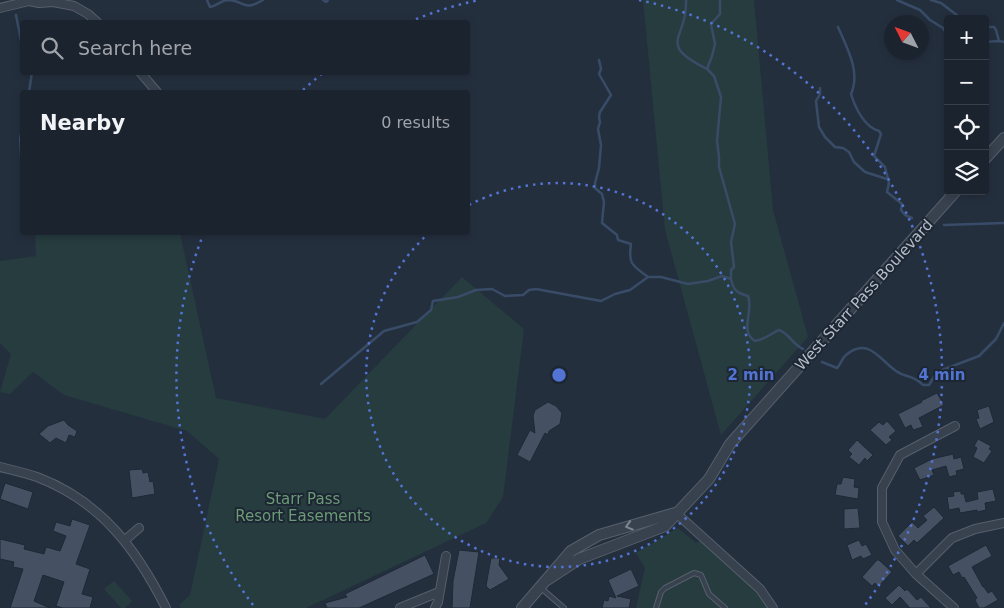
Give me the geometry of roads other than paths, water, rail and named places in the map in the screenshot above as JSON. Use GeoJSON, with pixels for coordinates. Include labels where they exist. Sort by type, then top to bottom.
{"type":"FeatureCollection","features":[{"type":"Feature","properties":{"kind":"street"},"geometry":{"type":"LineString","coordinates":[[0,8],[29,1],[53,2],[74,6],[95,20]]}},
{"type":"Feature","properties":{"kind":"street"},"geometry":{"type":"LineString","coordinates":[[143,75],[155,90]]}},
{"type":"Feature","properties":{"kind":"street"},"geometry":{"type":"LineString","coordinates":[[989,155],[1004,138]]}},
{"type":"Feature","properties":{"kind":"street","name":"West Starr Pass Boulevard"},"geometry":{"type":"LineString","coordinates":[[544,584],[579,559],[665,526],[709,479],[730,444],[952,195]]}},
{"type":"Feature","properties":{"kind":"street"},"geometry":{"type":"LineString","coordinates":[[954,608],[916,574],[895,550],[882,522],[882,488],[900,455],[956,426]]}},
{"type":"Feature","properties":{"kind":"street"},"geometry":{"type":"LineString","coordinates":[[0,467],[37,477],[66,491],[98,514],[125,540],[150,576],[166,608]]}},
{"type":"Feature","properties":{"kind":"street"},"geometry":{"type":"LineString","coordinates":[[676,513],[760,589],[773,608]]}},
{"type":"Feature","properties":{"kind":"street","name":"West Starr Pass Boulevard"},"geometry":{"type":"LineString","coordinates":[[522,608],[571,551],[599,535],[676,513]]}},
{"type":"Feature","properties":{"kind":"street"},"geometry":{"type":"LineString","coordinates":[[916,574],[952,538],[975,529],[1004,523]]}},
{"type":"Feature","properties":{"kind":"street"},"geometry":{"type":"LineString","coordinates":[[125,540],[138,528]]}},
{"type":"Feature","properties":{"kind":"street"},"geometry":{"type":"LineString","coordinates":[[435,608],[440,592],[446,556]]}},
{"type":"Feature","properties":{"kind":"street"},"geometry":{"type":"LineString","coordinates":[[400,608],[440,592]]}},
{"type":"Feature","properties":{"kind":"lane"},"geometry":{"type":"LineString","coordinates":[[656,608],[665,588],[694,574],[701,575],[709,594],[725,608]]}},
{"type":"Feature","properties":{"kind":"lane"},"geometry":{"type":"LineString","coordinates":[[544,584],[564,608]]}},
{"type":"Feature","properties":{"kind":"waterway"},"geometry":{"type":"LineString","coordinates":[[207,0],[210,7],[226,0],[248,6],[263,0]]}},
{"type":"Feature","properties":{"kind":"waterway"},"geometry":{"type":"LineString","coordinates":[[323,0],[326,2],[328,0]]}},
{"type":"Feature","properties":{"kind":"waterway"},"geometry":{"type":"LineString","coordinates":[[686,0],[678,46],[682,53],[707,69]]}},
{"type":"Feature","properties":{"kind":"waterway"},"geometry":{"type":"LineString","coordinates":[[720,0],[720,14],[711,24],[715,44],[707,69],[714,76],[721,97],[717,141],[719,167],[735,224],[731,242],[734,267],[731,270],[731,278]]}},
{"type":"Feature","properties":{"kind":"waterway"},"geometry":{"type":"LineString","coordinates":[[897,0],[920,10],[944,30]]}},
{"type":"Feature","properties":{"kind":"waterway"},"geometry":{"type":"LineString","coordinates":[[931,0],[941,3],[957,15]]}},
{"type":"Feature","properties":{"kind":"waterway"},"geometry":{"type":"LineString","coordinates":[[16,15],[20,36]]}},
{"type":"Feature","properties":{"kind":"waterway"},"geometry":{"type":"LineString","coordinates":[[838,27],[854,69],[854,86],[851,94],[855,105],[865,121],[881,134],[874,156],[885,167],[889,183],[887,192],[902,204],[901,210],[905,215],[912,218]]}},
{"type":"Feature","properties":{"kind":"waterway"},"geometry":{"type":"LineString","coordinates":[[989,27],[994,27],[999,41],[1004,42]]}},
{"type":"Feature","properties":{"kind":"waterway"},"geometry":{"type":"LineString","coordinates":[[989,42],[999,41]]}},
{"type":"Feature","properties":{"kind":"waterway"},"geometry":{"type":"LineString","coordinates":[[599,60],[601,69],[599,74],[611,95],[600,112],[598,129],[601,145],[595,188],[602,194],[604,202],[602,223],[617,235],[618,240],[631,244],[630,256],[632,264],[648,277]]}},
{"type":"Feature","properties":{"kind":"waterway"},"geometry":{"type":"LineString","coordinates":[[29,90],[32,75]]}},
{"type":"Feature","properties":{"kind":"waterway"},"geometry":{"type":"LineString","coordinates":[[820,88],[820,94],[816,101],[819,127],[825,137],[835,147],[843,148],[849,152],[854,162],[865,172],[887,179]]}},
{"type":"Feature","properties":{"kind":"waterway"},"geometry":{"type":"LineString","coordinates":[[944,225],[1004,223]]}},
{"type":"Feature","properties":{"kind":"waterway"},"geometry":{"type":"LineString","coordinates":[[321,384],[384,331],[417,322],[431,310],[433,301],[458,297],[476,290],[492,289],[505,296],[523,295],[529,290],[536,289],[601,301],[615,294],[630,290],[648,277],[661,277],[688,284],[708,281],[722,276],[731,279],[736,290],[748,296],[747,326],[750,337],[755,341],[779,330],[803,349]]}},
{"type":"Feature","properties":{"kind":"waterway"},"geometry":{"type":"LineString","coordinates":[[822,362],[837,368],[845,356],[854,350],[867,349],[900,373],[923,385],[929,385],[937,372],[979,356],[996,339],[1004,323]]}},
{"type":"Feature","properties":{"kind":"park label","name":"Starr Pass Resort Easements"},"geometry":{"type":"Point","coordinates":[303,508]}}]}
